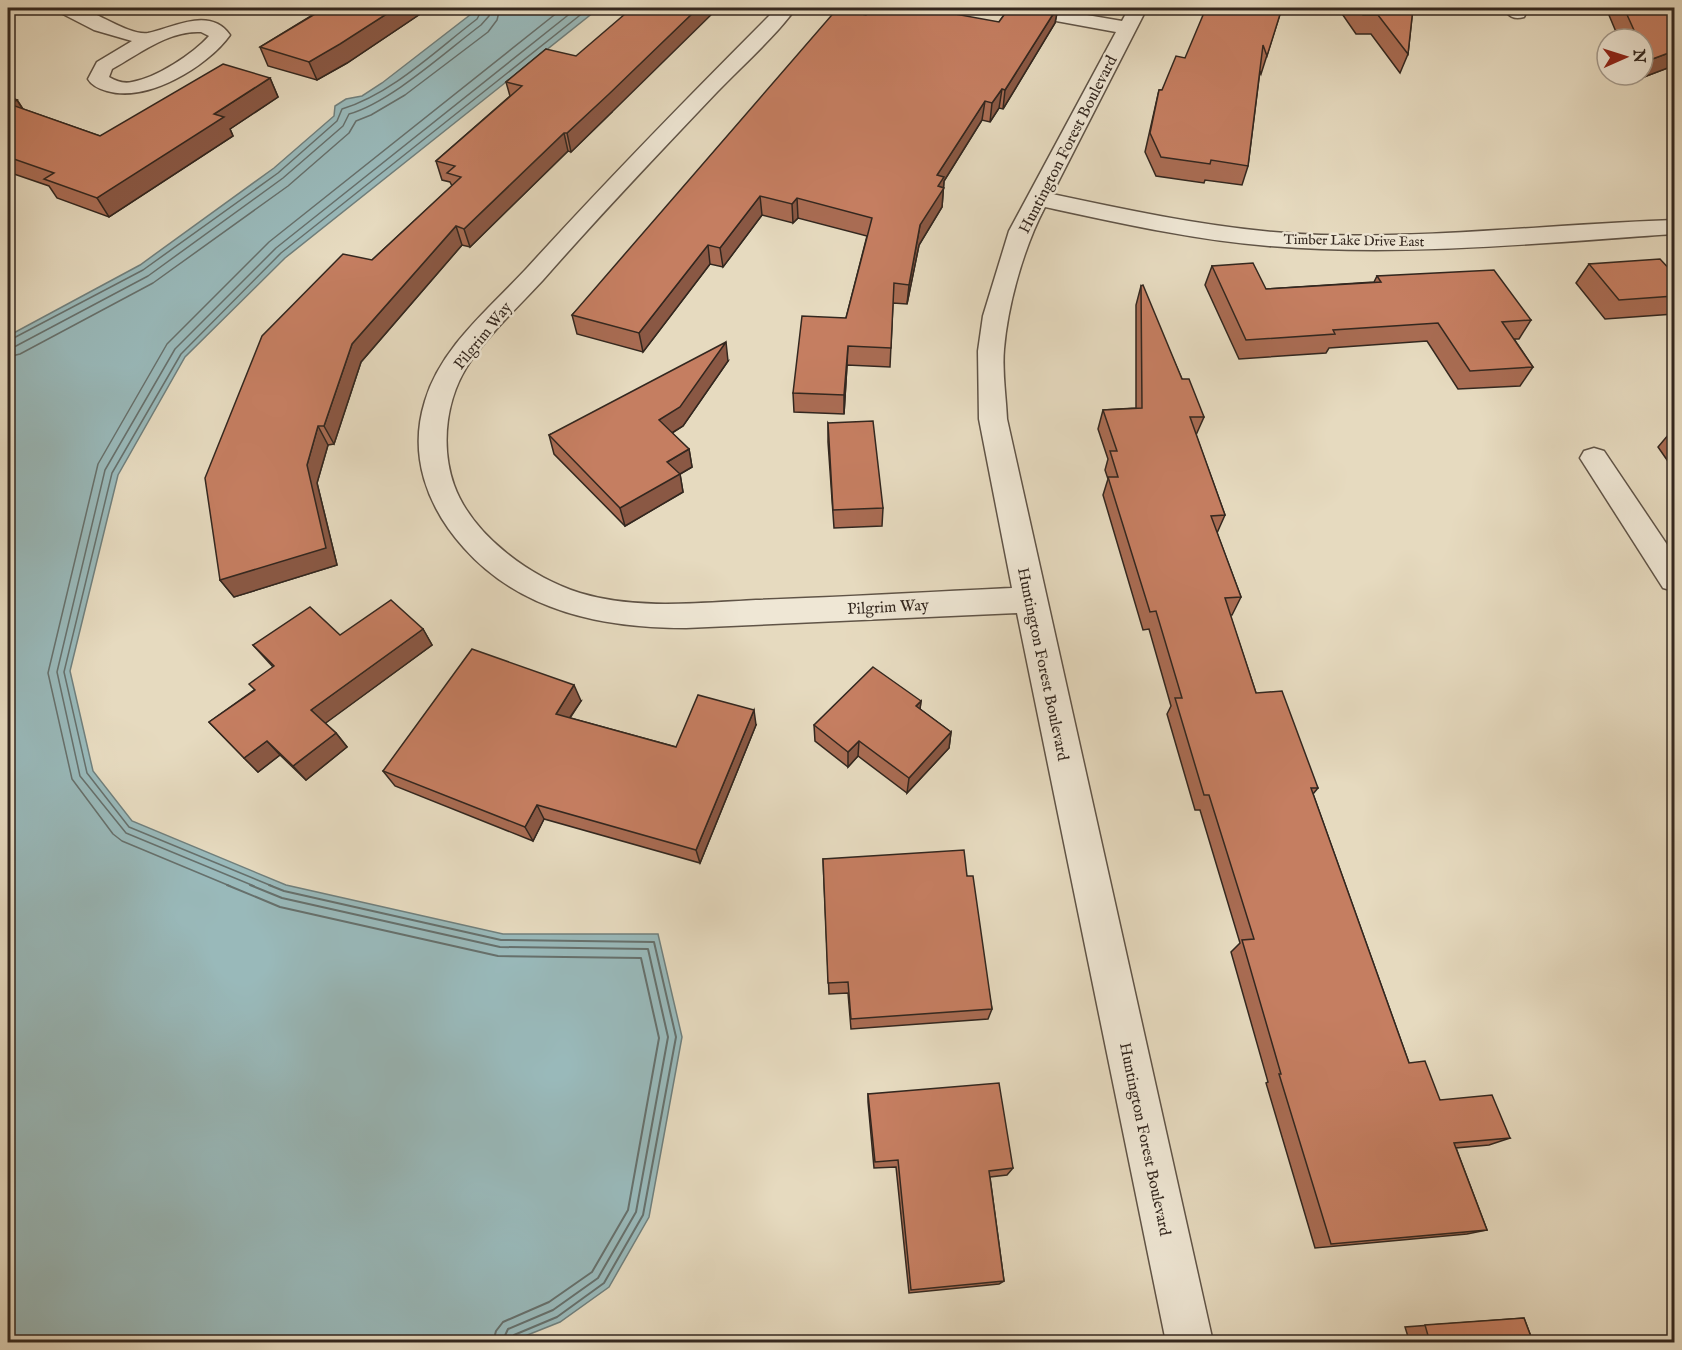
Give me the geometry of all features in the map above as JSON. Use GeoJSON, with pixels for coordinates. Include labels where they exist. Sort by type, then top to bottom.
{"type":"FeatureCollection","features":[{"type":"Feature","properties":{"kind":"street"},"geometry":{"type":"LineString","coordinates":[[66,8],[101,26],[148,39],[170,30],[194,26],[212,28],[220,35],[214,45],[160,79],[133,88],[113,87],[98,79],[104,66],[148,39]]}},
{"type":"Feature","properties":{"kind":"street","name":"Pilgrim Way"},"geometry":{"type":"LineString","coordinates":[[787,8],[610,190],[465,352],[444,384],[433,418],[431,452],[440,492],[463,530],[504,568],[549,593],[593,609],[670,616],[1030,600]]}},
{"type":"Feature","properties":{"kind":"street"},"geometry":{"type":"LineString","coordinates":[[1018,8],[1133,18]]}},
{"type":"Feature","properties":{"kind":"street","name":"Huntington Forest Boulevard"},"geometry":{"type":"LineString","coordinates":[[1133,18],[1036,198],[1021,231],[996,316],[991,351],[993,419],[1190,1342]]}},
{"type":"Feature","properties":{"kind":"street","name":"Timber Lake Drive East"},"geometry":{"type":"LineString","coordinates":[[1036,198],[1222,234],[1327,241],[1425,242],[1674,226]]}},
{"type":"Feature","properties":{"kind":"street"},"geometry":{"type":"LineString","coordinates":[[1594,458],[1674,579]]}},
{"type":"Feature","properties":{"kind":"water"},"geometry":{"type":"Polygon","coordinates":[[[479,8],[599,8],[285,258],[185,357],[118,475],[70,671],[93,771],[132,821],[286,885],[503,934],[658,934],[682,1037],[649,1217],[609,1287],[560,1322],[510,1342],[8,1342],[8,336],[140,265],[274,168],[334,116],[335,106],[346,99],[362,96],[382,83],[479,8]]]}},
{"type":"Feature","properties":{"kind":"building"},"geometry":{"type":"Polygon","coordinates":[[[325,8],[396,8],[309,62],[260,47],[325,8]]]}},
{"type":"Feature","properties":{"kind":"building"},"geometry":{"type":"Polygon","coordinates":[[[632,8],[698,8],[464,229],[456,226],[352,344],[324,426],[318,426],[307,465],[326,548],[220,580],[205,478],[262,336],[343,254],[372,260],[461,177],[447,173],[455,166],[436,161],[522,86],[506,82],[546,49],[576,56],[632,8]]]}},
{"type":"Feature","properties":{"kind":"building"},"geometry":{"type":"Polygon","coordinates":[[[872,8],[922,8],[999,22],[1009,8],[1057,8],[1005,90],[1002,89],[992,103],[985,101],[937,175],[944,177],[938,186],[944,188],[920,225],[909,285],[894,283],[891,348],[848,346],[844,395],[793,393],[802,316],[846,318],[872,218],[797,198],[792,204],[760,196],[720,248],[708,245],[639,333],[572,315],[837,9],[866,15],[872,8]]]}},
{"type":"Feature","properties":{"kind":"building"},"geometry":{"type":"Polygon","coordinates":[[[1206,8],[1282,8],[1267,56],[1263,45],[1248,166],[1211,160],[1210,164],[1161,157],[1150,133],[1159,90],[1162,90],[1176,56],[1185,58],[1206,8]]]}},
{"type":"Feature","properties":{"kind":"building"},"geometry":{"type":"Polygon","coordinates":[[[1358,8],[1413,8],[1408,54],[1378,15],[1363,15],[1358,8]]]}},
{"type":"Feature","properties":{"kind":"building"},"geometry":{"type":"Polygon","coordinates":[[[1624,8],[1667,8],[1674,24],[1674,51],[1655,58],[1655,27],[1633,27],[1624,8]]]}},
{"type":"Feature","properties":{"kind":"building"},"geometry":{"type":"Polygon","coordinates":[[[223,64],[270,78],[214,114],[224,117],[97,198],[44,179],[54,173],[8,157],[8,97],[17,100],[9,104],[100,136],[223,64]]]}},
{"type":"Feature","properties":{"kind":"building"},"geometry":{"type":"Polygon","coordinates":[[[1660,259],[1674,274],[1674,296],[1619,300],[1589,264],[1660,259]]]}},
{"type":"Feature","properties":{"kind":"building"},"geometry":{"type":"Polygon","coordinates":[[[1253,263],[1266,289],[1381,282],[1377,276],[1494,270],[1531,320],[1502,322],[1533,367],[1470,371],[1438,323],[1333,330],[1335,334],[1246,340],[1212,266],[1253,263]]]}},
{"type":"Feature","properties":{"kind":"building"},"geometry":{"type":"Polygon","coordinates":[[[1143,285],[1182,379],[1189,379],[1204,417],[1190,417],[1225,515],[1211,516],[1241,597],[1225,598],[1256,693],[1282,691],[1318,788],[1311,788],[1409,1063],[1425,1061],[1440,1100],[1492,1095],[1510,1138],[1454,1143],[1487,1230],[1331,1244],[1279,1074],[1281,1074],[1242,940],[1254,939],[1209,795],[1204,795],[1175,698],[1182,698],[1156,611],[1150,612],[1108,477],[1118,477],[1110,451],[1117,451],[1103,410],[1142,408],[1141,286],[1143,285]]]}},
{"type":"Feature","properties":{"kind":"building"},"geometry":{"type":"Polygon","coordinates":[[[726,342],[680,407],[659,420],[689,449],[667,462],[680,474],[620,508],[549,435],[726,342]]]}},
{"type":"Feature","properties":{"kind":"building"},"geometry":{"type":"Polygon","coordinates":[[[873,421],[883,508],[833,510],[828,423],[873,421]]]}},
{"type":"Feature","properties":{"kind":"building"},"geometry":{"type":"Polygon","coordinates":[[[391,600],[423,629],[311,710],[336,733],[293,766],[267,741],[244,758],[209,722],[255,690],[249,684],[274,666],[253,645],[310,607],[340,635],[391,600]]]}},
{"type":"Feature","properties":{"kind":"building"},"geometry":{"type":"Polygon","coordinates":[[[472,649],[574,685],[556,714],[676,747],[698,695],[754,710],[696,850],[537,805],[525,827],[383,771],[472,649]]]}},
{"type":"Feature","properties":{"kind":"building"},"geometry":{"type":"Polygon","coordinates":[[[873,667],[921,701],[916,706],[951,732],[909,778],[859,741],[848,752],[814,725],[873,667]]]}},
{"type":"Feature","properties":{"kind":"building"},"geometry":{"type":"Polygon","coordinates":[[[964,850],[967,876],[973,876],[992,1009],[851,1019],[848,982],[828,983],[823,859],[964,850]]]}},
{"type":"Feature","properties":{"kind":"building"},"geometry":{"type":"Polygon","coordinates":[[[999,1083],[1013,1168],[989,1171],[1004,1281],[911,1290],[898,1160],[875,1162],[868,1094],[999,1083]]]}},
{"type":"Feature","properties":{"kind":"building"},"geometry":{"type":"Polygon","coordinates":[[[1524,1318],[1533,1342],[1411,1342],[1410,1340],[1429,1339],[1425,1325],[1524,1318]]]}}]}
